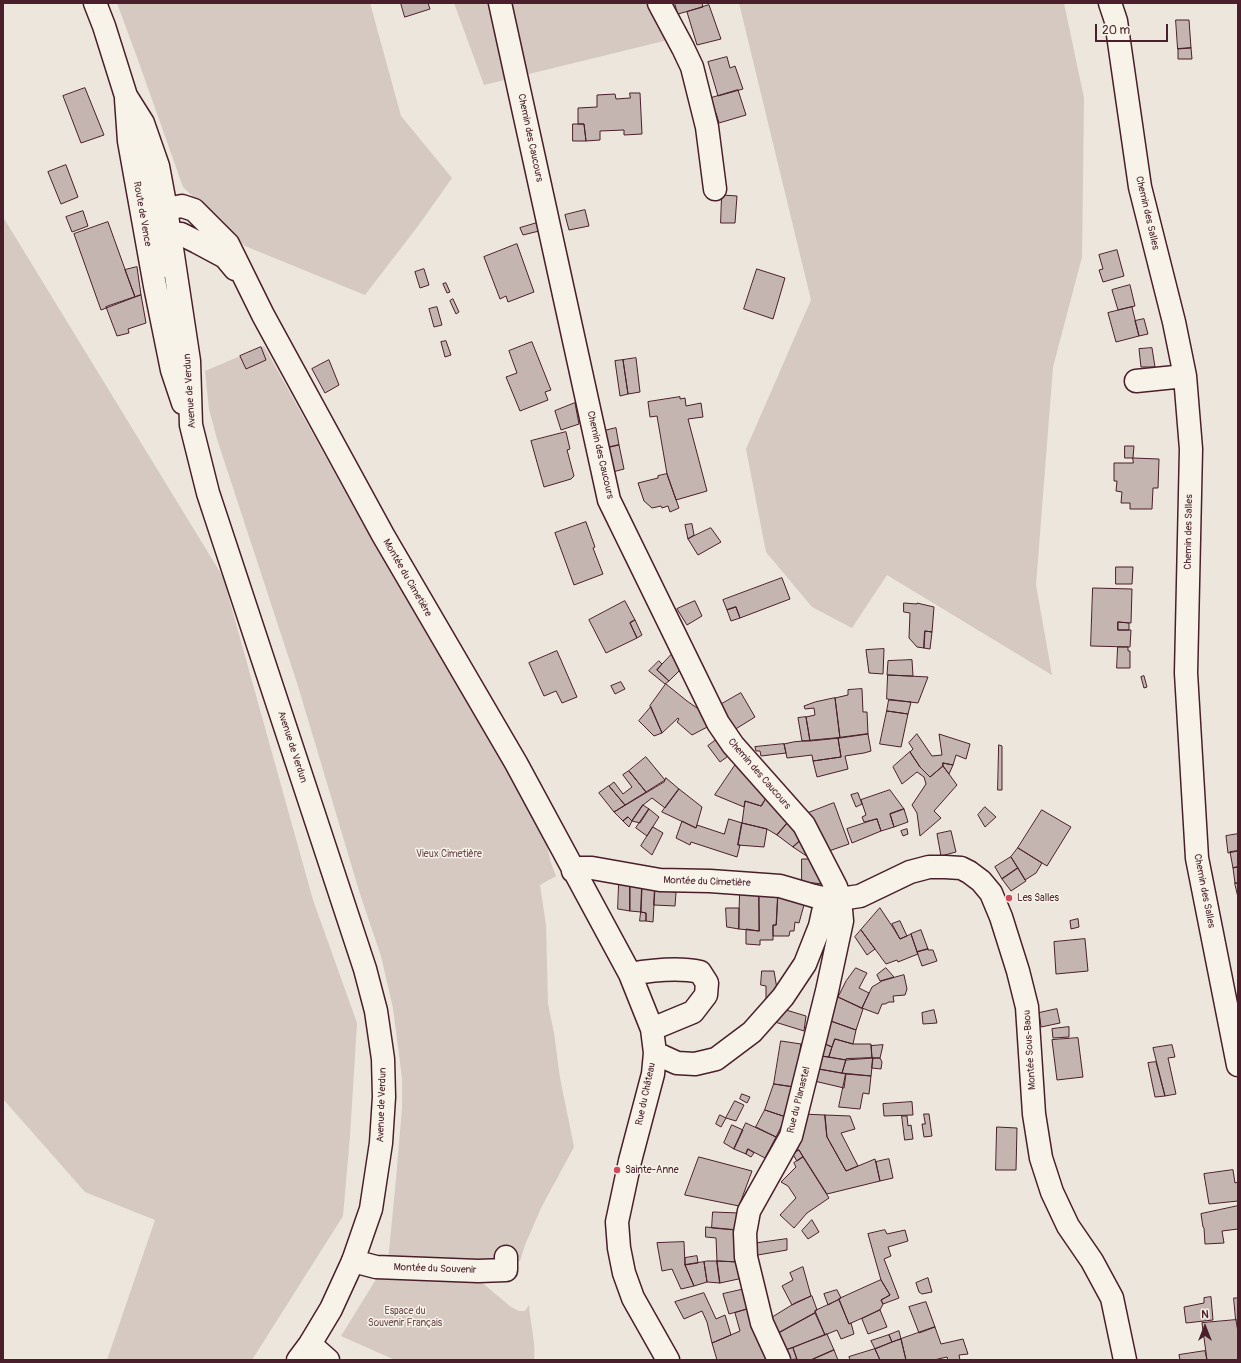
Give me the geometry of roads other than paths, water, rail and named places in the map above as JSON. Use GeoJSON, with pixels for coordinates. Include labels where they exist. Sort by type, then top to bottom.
{"type":"FeatureCollection","features":[{"type":"Feature","properties":{"kind":"street","name":"Route de Vence"},"geometry":{"type":"LineString","coordinates":[[94,3],[104,26],[126,96],[143,123]]}},
{"type":"Feature","properties":{"kind":"street","name":"Chemin des Caucours"},"geometry":{"type":"LineString","coordinates":[[500,3],[609,500],[718,723],[733,745],[804,826],[836,887],[833,899]]}},
{"type":"Feature","properties":{"kind":"street"},"geometry":{"type":"LineString","coordinates":[[659,3],[692,67],[707,127],[715,189]]}},
{"type":"Feature","properties":{"kind":"street","name":"Chemin des Salles"},"geometry":{"type":"LineString","coordinates":[[1110,3],[1116,21],[1140,187],[1174,322],[1185,376],[1191,449],[1186,673],[1197,858],[1237,1053]]}},
{"type":"Feature","properties":{"kind":"street","name":"Route de Vence"},"geometry":{"type":"LineString","coordinates":[[126,96],[128,141],[155,286],[172,370],[191,425]]}},
{"type":"Feature","properties":{"kind":"street","name":"Avenue de Verdun"},"geometry":{"type":"LineString","coordinates":[[143,123],[158,166],[189,361],[191,425],[208,494],[361,956],[376,1011],[383,1059],[384,1097],[381,1142],[371,1209],[353,1261],[332,1309],[304,1352]]}},
{"type":"Feature","properties":{"kind":"street","name":"Route de Vence"},"geometry":{"type":"LineString","coordinates":[[128,141],[138,155],[156,211],[166,222],[158,238],[155,286]]}},
{"type":"Feature","properties":{"kind":"street","name":"Montée du Cimetière"},"geometry":{"type":"LineString","coordinates":[[247,282],[225,257],[181,234],[166,222],[182,206],[194,210],[228,244],[247,282],[266,322],[383,535],[516,763],[630,974],[652,1028],[655,1054]]}},
{"type":"Feature","properties":{"kind":"street"},"geometry":{"type":"LineString","coordinates":[[1136,382],[1185,376]]}},
{"type":"Feature","properties":{"kind":"street","name":"Montée Sous-Baou"},"geometry":{"type":"LineString","coordinates":[[833,899],[860,896],[910,872],[937,867],[954,867],[969,872],[984,884],[991,893],[1001,916],[1018,971],[1027,1007],[1034,1114],[1041,1158],[1052,1192],[1068,1226],[1092,1261],[1112,1298],[1125,1360]]}},
{"type":"Feature","properties":{"kind":"street","name":"Montée du Cimetière"},"geometry":{"type":"LineString","coordinates":[[573,871],[581,868],[592,868],[660,880],[710,881],[780,886],[833,899]]}},
{"type":"Feature","properties":{"kind":"street","name":"Rue du Château"},"geometry":{"type":"LineString","coordinates":[[668,1360],[633,1298],[628,1286],[619,1248],[617,1222],[630,1161],[653,1074],[655,1054],[677,1063],[695,1064],[716,1059],[752,1032],[783,997],[805,964],[820,926],[833,899]]}},
{"type":"Feature","properties":{"kind":"street","name":"Rue du Planastel"},"geometry":{"type":"LineString","coordinates":[[779,1360],[762,1323],[746,1257],[745,1233],[748,1211],[791,1136],[827,991],[842,920],[833,899]]}},
{"type":"Feature","properties":{"kind":"street"},"geometry":{"type":"LineString","coordinates":[[630,974],[650,970],[689,969],[700,972],[707,983],[706,995],[693,1012],[652,1028]]}},
{"type":"Feature","properties":{"kind":"street","name":"Montée du Souvenir"},"geometry":{"type":"LineString","coordinates":[[353,1261],[376,1267],[478,1271],[506,1270],[506,1257]]}},
{"type":"Feature","properties":{"kind":"street"},"geometry":{"type":"LineString","coordinates":[[304,1352],[328,1360]]}},
{"type":"Feature","properties":{"kind":"place","name":"Les Salles"},"geometry":{"type":"Point","coordinates":[1009,898]}},
{"type":"Feature","properties":{"kind":"place","name":"Sainte-Anne"},"geometry":{"type":"Point","coordinates":[617,1170]}},
{"type":"Feature","properties":{"kind":"park label","name":"Vieux Cimetière"},"geometry":{"type":"Point","coordinates":[449,854]}},
{"type":"Feature","properties":{"kind":"park label","name":"Espace du Souvenir Français"},"geometry":{"type":"Point","coordinates":[405,1316]}}]}
